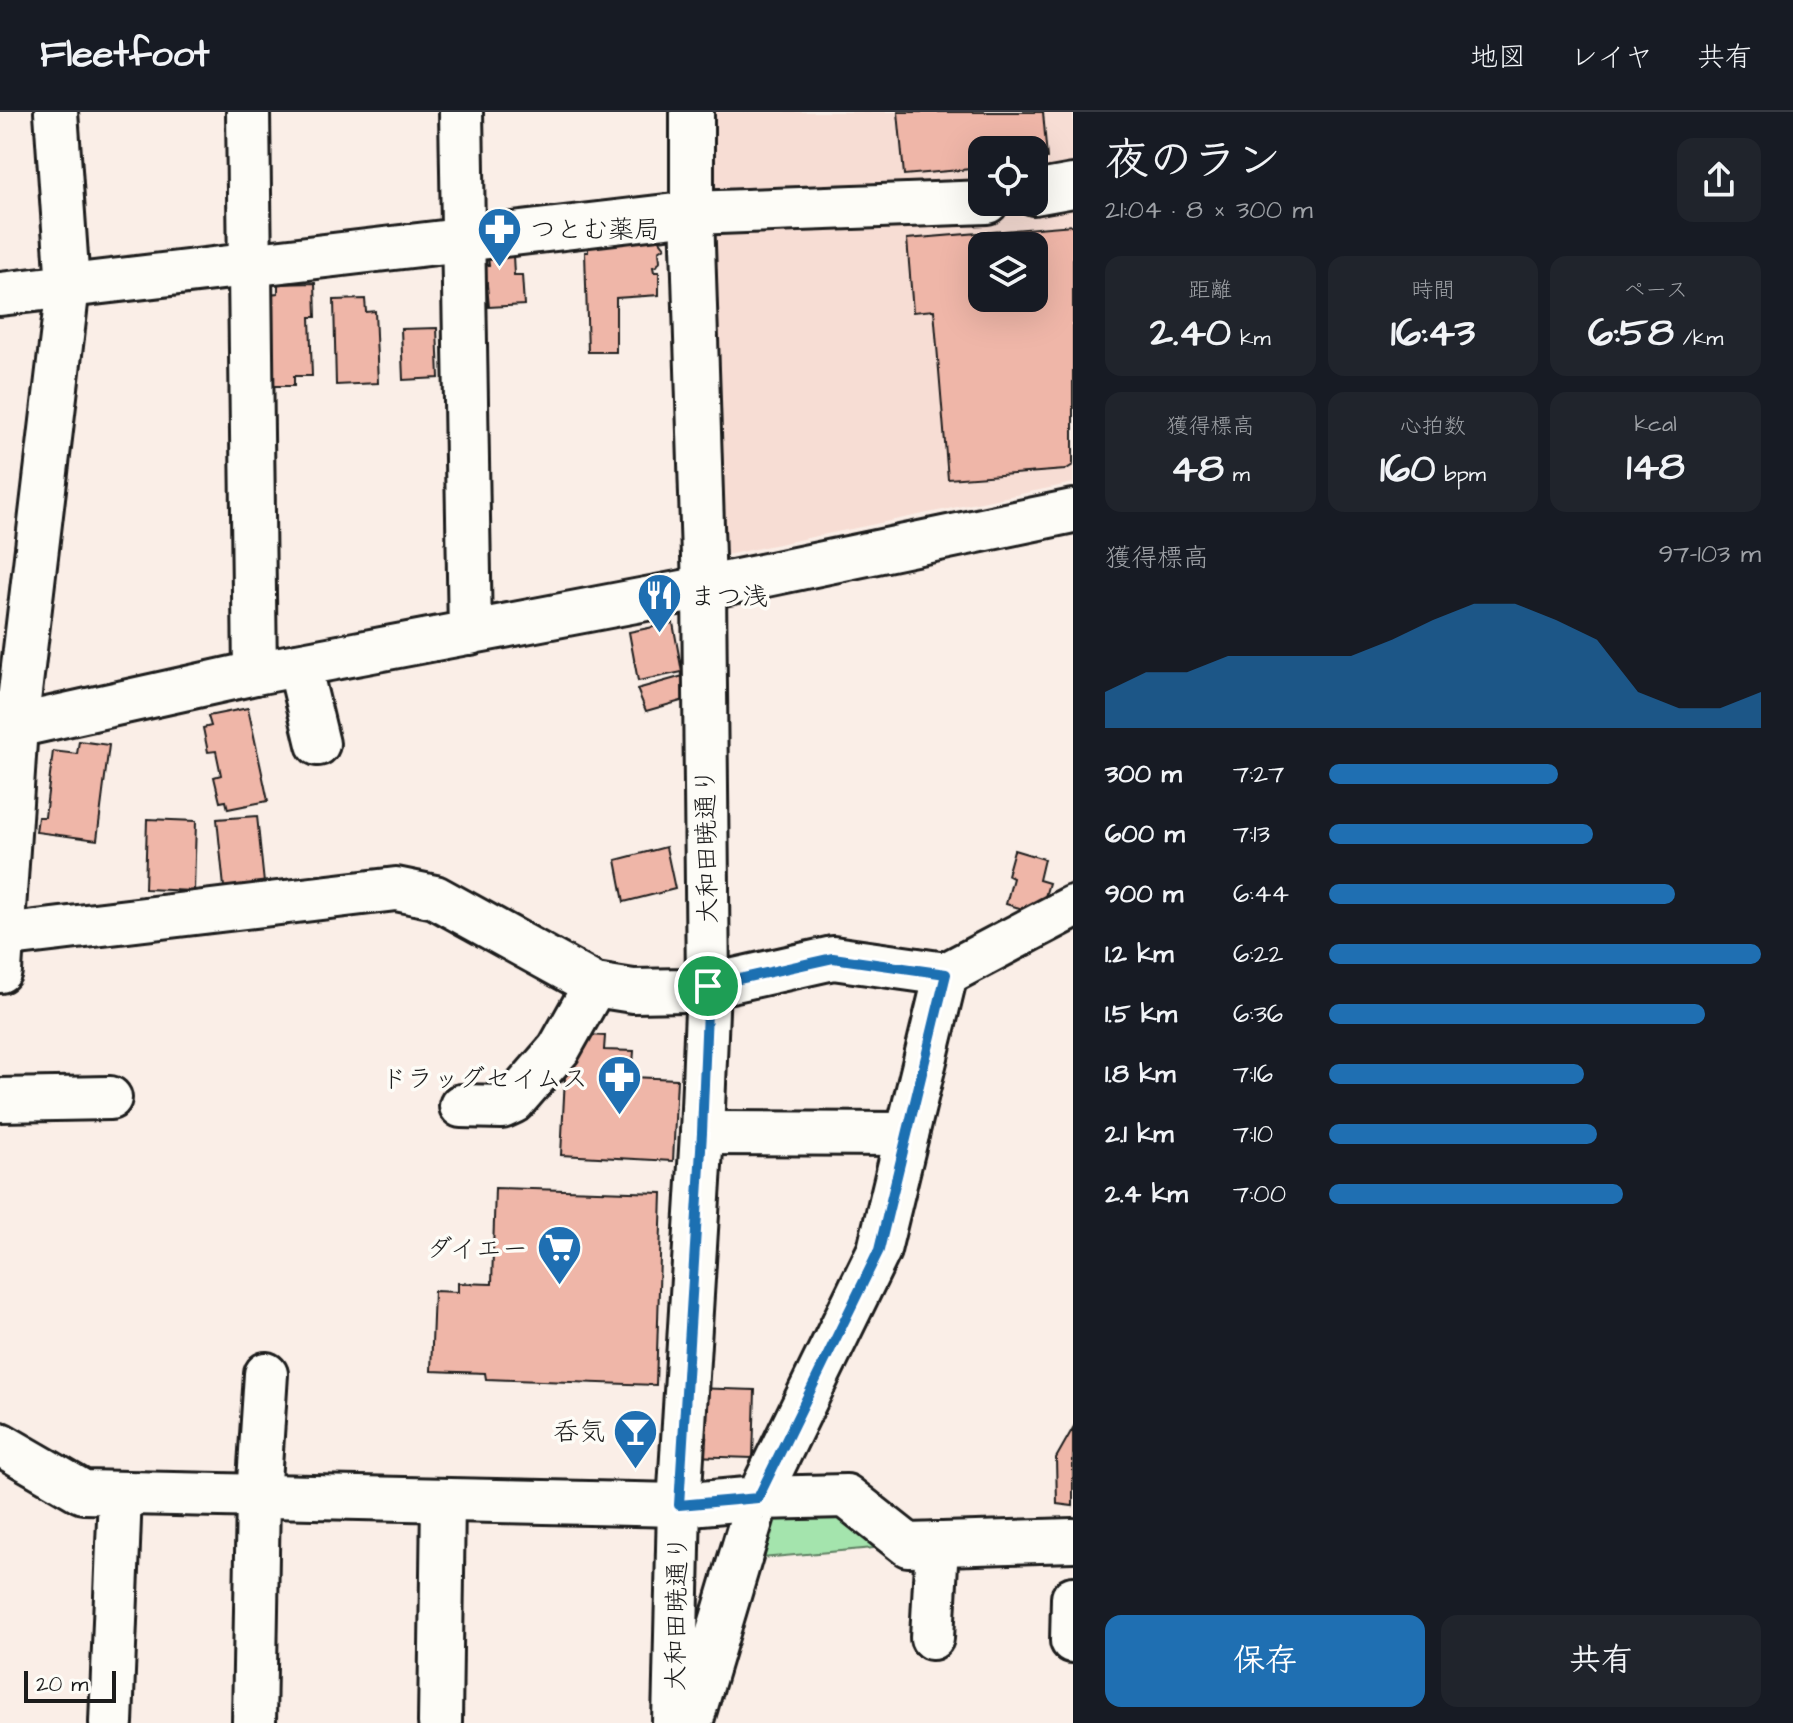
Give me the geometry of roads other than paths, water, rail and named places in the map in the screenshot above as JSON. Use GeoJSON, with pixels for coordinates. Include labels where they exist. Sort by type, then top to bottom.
{"type":"FeatureCollection","features":[{"type":"Feature","properties":{"kind":"street"},"geometry":{"type":"LineString","coordinates":[[56,112],[68,286],[8,726],[1,954],[396,889],[435,897],[595,985],[633,991],[685,990],[833,958],[946,974],[1073,907]]}},
{"type":"Feature","properties":{"kind":"street"},"geometry":{"type":"LineString","coordinates":[[248,112],[255,673]]}},
{"type":"Feature","properties":{"kind":"street"},"geometry":{"type":"LineString","coordinates":[[461,112],[470,633]]}},
{"type":"Feature","properties":{"kind":"street","name":"大和田暁通り"},"geometry":{"type":"LineString","coordinates":[[674,1723],[679,1505],[708,986],[704,588],[692,213],[692,112]]}},
{"type":"Feature","properties":{"kind":"street"},"geometry":{"type":"LineString","coordinates":[[1048,190],[1073,186]]}},
{"type":"Feature","properties":{"kind":"street"},"geometry":{"type":"LineString","coordinates":[[0,294],[692,213],[968,203]]}},
{"type":"Feature","properties":{"kind":"street"},"geometry":{"type":"LineString","coordinates":[[8,726],[255,673],[704,588],[1073,511]]}},
{"type":"Feature","properties":{"kind":"street"},"geometry":{"type":"LineString","coordinates":[[299,665],[318,744]]}},
{"type":"Feature","properties":{"kind":"street"},"geometry":{"type":"LineString","coordinates":[[691,1723],[758,1498],[879,1250],[946,974]]}},
{"type":"Feature","properties":{"kind":"street"},"geometry":{"type":"LineString","coordinates":[[461,1106],[502,1107],[513,1102],[559,1049],[595,985]]}},
{"type":"Feature","properties":{"kind":"street"},"geometry":{"type":"LineString","coordinates":[[0,1100],[110,1098]]}},
{"type":"Feature","properties":{"kind":"street"},"geometry":{"type":"LineString","coordinates":[[702,1133],[907,1134]]}},
{"type":"Feature","properties":{"kind":"street"},"geometry":{"type":"LineString","coordinates":[[254,1723],[258,1497],[266,1374]]}},
{"type":"Feature","properties":{"kind":"street"},"geometry":{"type":"LineString","coordinates":[[0,1444],[83,1492],[679,1505],[758,1498],[846,1496],[908,1545],[1073,1540]]}},
{"type":"Feature","properties":{"kind":"street"},"geometry":{"type":"LineString","coordinates":[[111,1723],[120,1494]]}},
{"type":"Feature","properties":{"kind":"street"},"geometry":{"type":"LineString","coordinates":[[440,1723],[443,1500]]}},
{"type":"Feature","properties":{"kind":"street"},"geometry":{"type":"LineString","coordinates":[[932,1638],[937,1544]]}},
{"type":"Feature","properties":{"kind":"street"},"geometry":{"type":"LineString","coordinates":[[1072,1641],[1073,1598]]}},
{"type":"Feature","properties":{"kind":"place","name":"つとむ薬局"},"geometry":{"type":"Point","coordinates":[499,268]}},
{"type":"Feature","properties":{"kind":"place","name":"まつ浅"},"geometry":{"type":"Point","coordinates":[659,635]}},
{"type":"Feature","properties":{"kind":"place","name":"ドラッグセイムス"},"geometry":{"type":"Point","coordinates":[619,1117]}},
{"type":"Feature","properties":{"kind":"place","name":"ダイエー"},"geometry":{"type":"Point","coordinates":[559,1287]}},
{"type":"Feature","properties":{"kind":"place","name":"呑気"},"geometry":{"type":"Point","coordinates":[636,1470]}}]}
